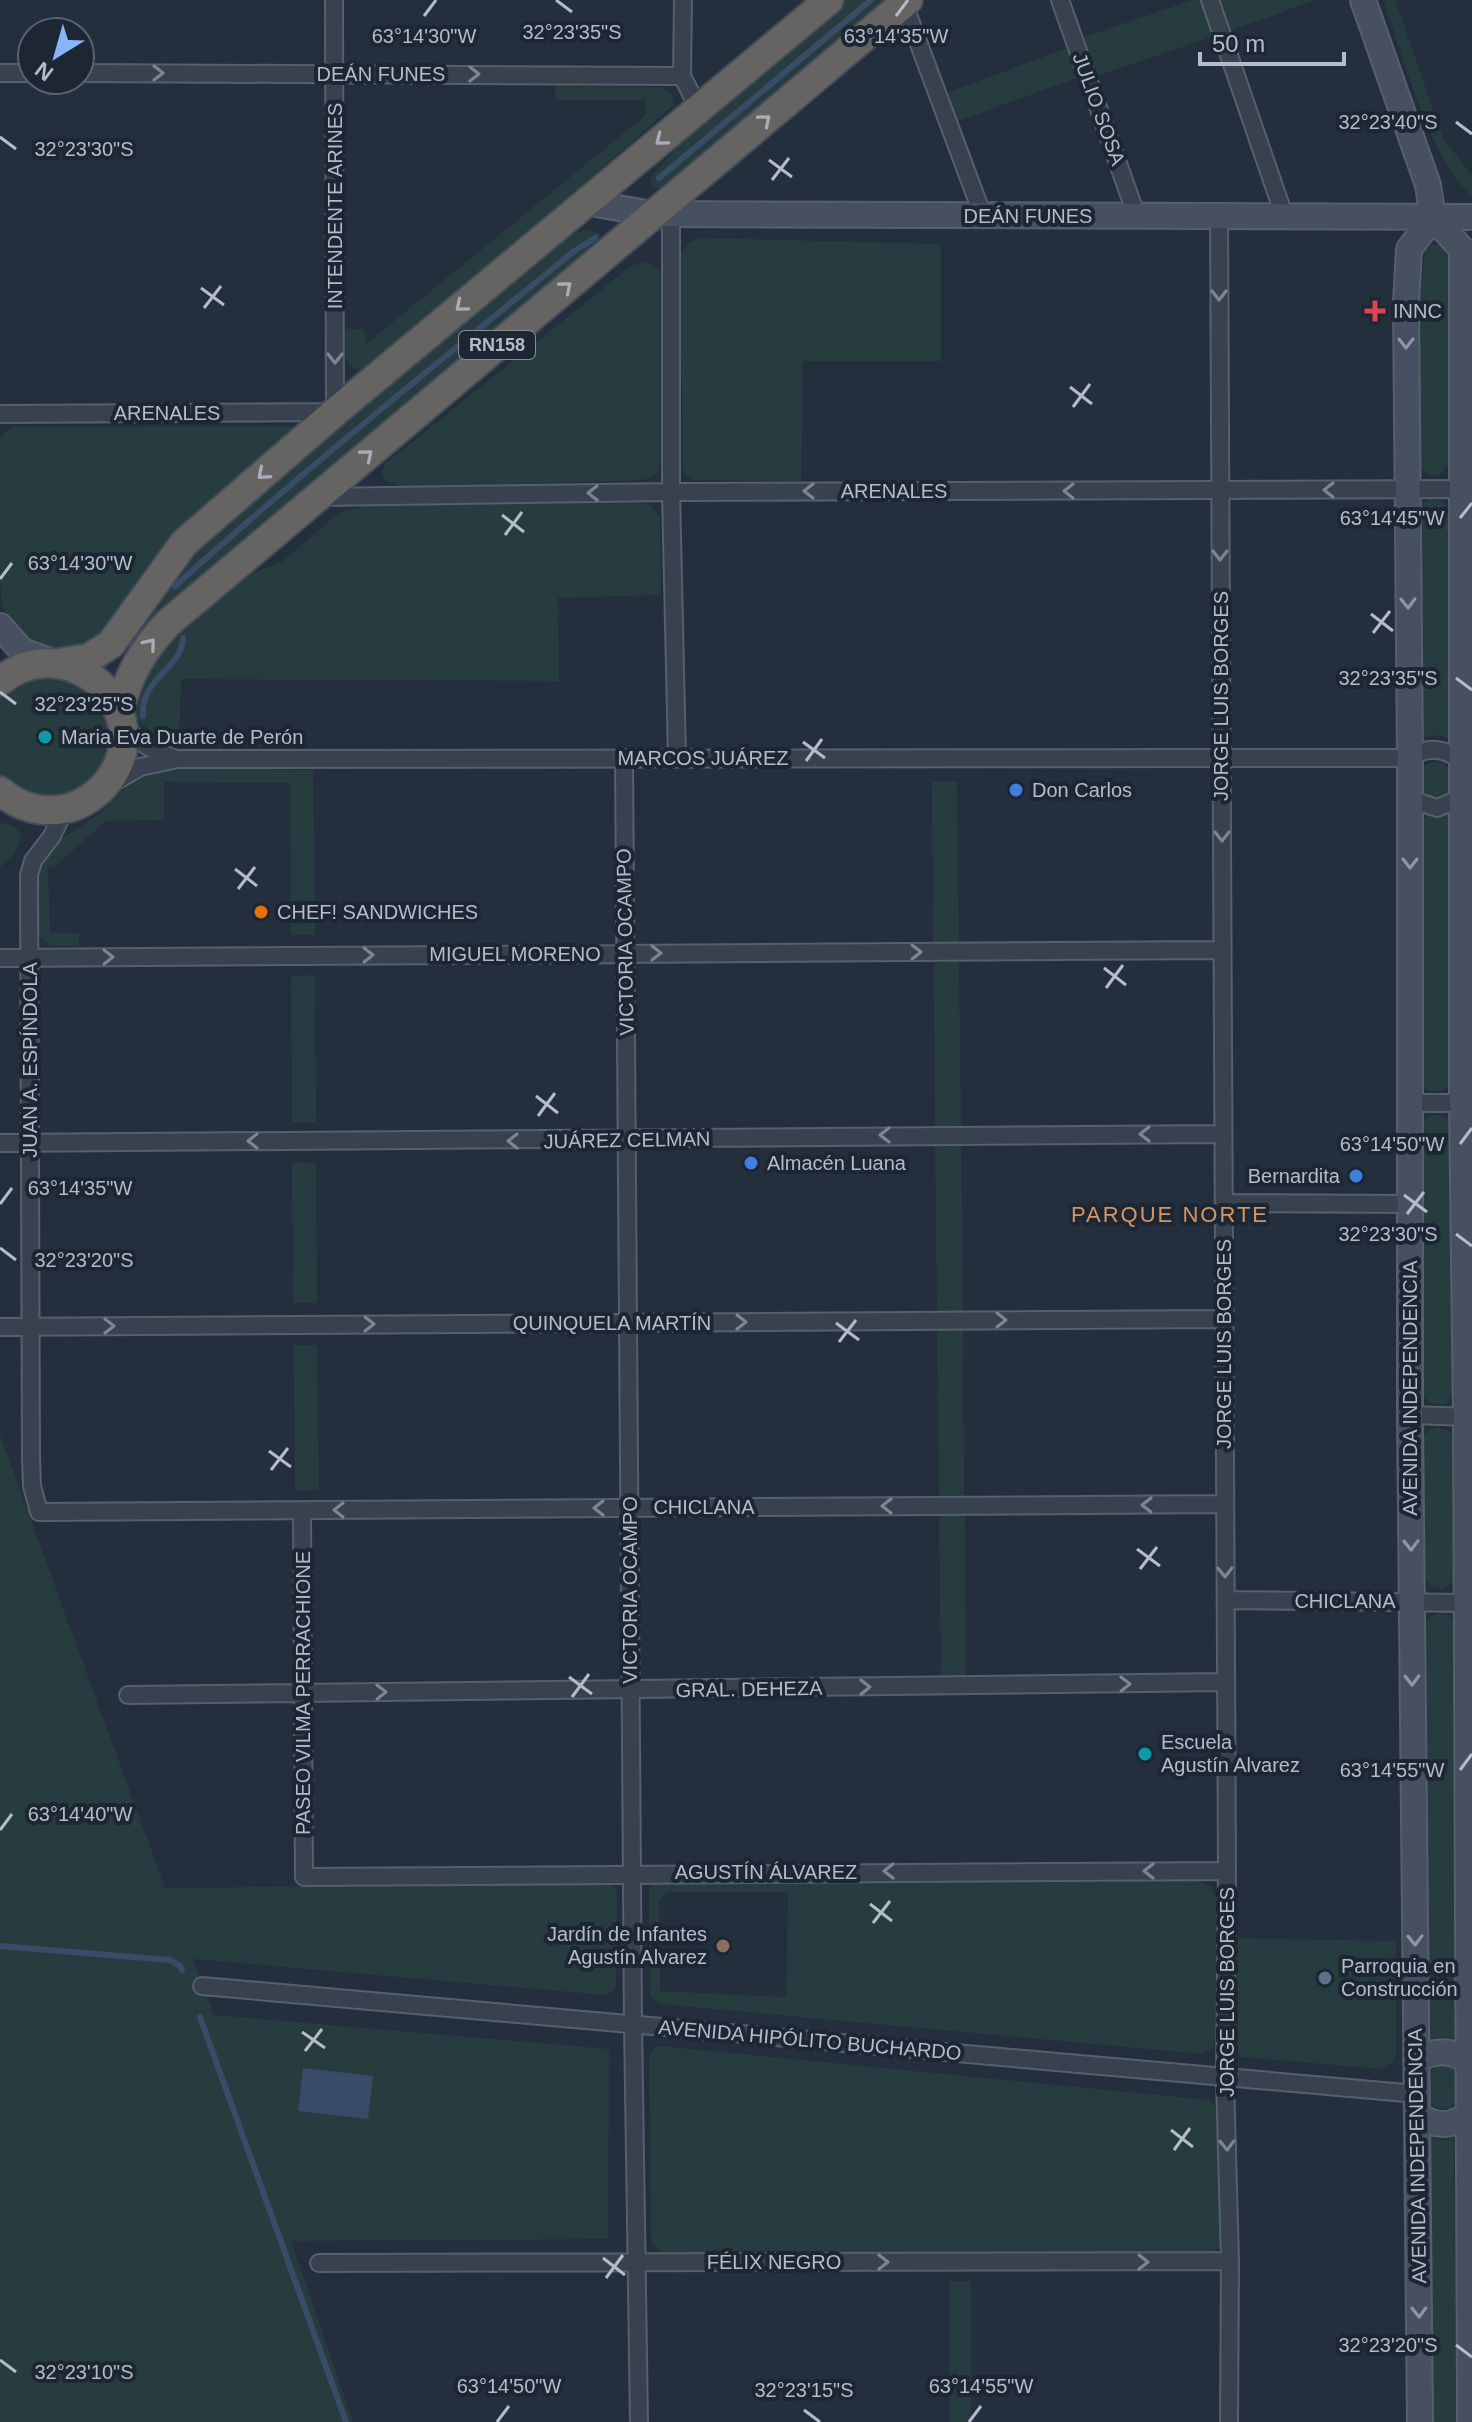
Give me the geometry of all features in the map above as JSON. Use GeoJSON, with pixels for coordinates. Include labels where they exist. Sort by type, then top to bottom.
{"type":"FeatureCollection","features":[{"type":"Feature","properties":{"kind":"highway","name":"RN158"},"geometry":{"type":"LineString","coordinates":[[0,681],[27,666],[89,658],[111,644],[184,543],[335,412],[829,0]]}},
{"type":"Feature","properties":{"kind":"highway","name":"RN158"},"geometry":{"type":"LineString","coordinates":[[96,794],[117,766],[123,743],[120,717],[132,669],[148,644],[168,623],[662,214],[906,2]]}},
{"type":"Feature","properties":{"kind":"highway"},"geometry":{"type":"LineString","coordinates":[[57,663],[92,676],[109,693],[120,717]]}},
{"type":"Feature","properties":{"kind":"highway"},"geometry":{"type":"LineString","coordinates":[[0,791],[30,808]]}},
{"type":"Feature","properties":{"kind":"highway"},"geometry":{"type":"LineString","coordinates":[[0,809],[65,809],[96,794]]}},
{"type":"Feature","properties":{"kind":"main road"},"geometry":{"type":"LineString","coordinates":[[1363,0],[1428,185],[1433,218],[1462,249],[1468,647],[1462,760],[1467,797],[1469,1417],[1465,1603],[1470,2422]]}},
{"type":"Feature","properties":{"kind":"main road","name":"DEÁN FUNES"},"geometry":{"type":"LineString","coordinates":[[585,202],[662,214],[1472,217]]}},
{"type":"Feature","properties":{"kind":"main road","name":"AVENIDA INDEPENDENCIA"},"geometry":{"type":"LineString","coordinates":[[1420,2422],[1410,1415],[1406,302],[1409,249],[1433,218]]}},
{"type":"Feature","properties":{"kind":"main road"},"geometry":{"type":"LineString","coordinates":[[0,626],[22,651],[57,663]]}},
{"type":"Feature","properties":{"kind":"main road"},"geometry":{"type":"LineString","coordinates":[[1416,2061],[1435,2052],[1447,2052],[1469,2063]]}},
{"type":"Feature","properties":{"kind":"main road"},"geometry":{"type":"LineString","coordinates":[[1417,2104],[1426,2120],[1443,2125],[1461,2120],[1470,2103]]}},
{"type":"Feature","properties":{"kind":"street","name":"INTENDENTE ARINES"},"geometry":{"type":"LineString","coordinates":[[334,0],[335,412]]}},
{"type":"Feature","properties":{"kind":"street"},"geometry":{"type":"LineString","coordinates":[[683,0],[682,76],[699,109]]}},
{"type":"Feature","properties":{"kind":"street","name":"JULIO SOSA"},"geometry":{"type":"LineString","coordinates":[[1060,0],[1137,217]]}},
{"type":"Feature","properties":{"kind":"street"},"geometry":{"type":"LineString","coordinates":[[1210,0],[1285,218]]}},
{"type":"Feature","properties":{"kind":"street"},"geometry":{"type":"LineString","coordinates":[[906,2],[983,216]]}},
{"type":"Feature","properties":{"kind":"street","name":"DEÁN FUNES"},"geometry":{"type":"LineString","coordinates":[[96,73],[682,76]]}},
{"type":"Feature","properties":{"kind":"street"},"geometry":{"type":"LineString","coordinates":[[662,214],[677,758]]}},
{"type":"Feature","properties":{"kind":"street","name":"JORGE LUIS BORGES"},"geometry":{"type":"LineString","coordinates":[[1219,217],[1227,1871],[1225,2079],[1230,2261],[1229,2422]]}},
{"type":"Feature","properties":{"kind":"street","name":"ARENALES"},"geometry":{"type":"LineString","coordinates":[[0,414],[335,412]]}},
{"type":"Feature","properties":{"kind":"street","name":"ARENALES"},"geometry":{"type":"LineString","coordinates":[[317,497],[671,492],[1467,489]]}},
{"type":"Feature","properties":{"kind":"street","name":"MARCOS JUÁREZ"},"geometry":{"type":"LineString","coordinates":[[120,717],[135,737],[147,746],[178,759]]}},
{"type":"Feature","properties":{"kind":"street","name":"MARCOS JUÁREZ"},"geometry":{"type":"LineString","coordinates":[[96,794],[140,767],[178,759],[1410,758],[1432,748],[1462,760]]}},
{"type":"Feature","properties":{"kind":"street","name":"VICTORIA OCAMPO"},"geometry":{"type":"LineString","coordinates":[[624,758],[633,2023],[639,2422]]}},
{"type":"Feature","properties":{"kind":"street"},"geometry":{"type":"LineString","coordinates":[[1410,799],[1437,808],[1467,797]]}},
{"type":"Feature","properties":{"kind":"street","name":"JUAN A. ESPÍNDOLA"},"geometry":{"type":"LineString","coordinates":[[39,1512],[31,1473],[30,866],[65,809]]}},
{"type":"Feature","properties":{"kind":"street","name":"MIGUEL MORENO"},"geometry":{"type":"LineString","coordinates":[[0,958],[1222,950]]}},
{"type":"Feature","properties":{"kind":"street"},"geometry":{"type":"LineString","coordinates":[[1410,1103],[1467,1103]]}},
{"type":"Feature","properties":{"kind":"street","name":"JUÁREZ CELMAN"},"geometry":{"type":"LineString","coordinates":[[0,1143],[1223,1134]]}},
{"type":"Feature","properties":{"kind":"street"},"geometry":{"type":"LineString","coordinates":[[1224,1203],[1409,1204]]}},
{"type":"Feature","properties":{"kind":"street","name":"QUINQUELA MARTÍN"},"geometry":{"type":"LineString","coordinates":[[0,1327],[1224,1319]]}},
{"type":"Feature","properties":{"kind":"street"},"geometry":{"type":"LineString","coordinates":[[1410,1415],[1469,1417]]}},
{"type":"Feature","properties":{"kind":"street","name":"CHICLANA"},"geometry":{"type":"LineString","coordinates":[[39,1512],[1225,1504]]}},
{"type":"Feature","properties":{"kind":"street","name":"PASEO VILMA PERRACHIONE"},"geometry":{"type":"LineString","coordinates":[[302,1510],[304,1877]]}},
{"type":"Feature","properties":{"kind":"street","name":"CHICLANA"},"geometry":{"type":"LineString","coordinates":[[1226,1600],[1465,1603]]}},
{"type":"Feature","properties":{"kind":"street","name":"GRAL. DEHEZA"},"geometry":{"type":"LineString","coordinates":[[128,1695],[1226,1682]]}},
{"type":"Feature","properties":{"kind":"street","name":"AGUSTÍN ÁLVAREZ"},"geometry":{"type":"LineString","coordinates":[[304,1877],[1227,1871]]}},
{"type":"Feature","properties":{"kind":"street","name":"AVENIDA HIPÓLITO BUCHARDO"},"geometry":{"type":"LineString","coordinates":[[202,1986],[1225,2079],[1417,2104]]}},
{"type":"Feature","properties":{"kind":"street","name":"FÉLIX NEGRO"},"geometry":{"type":"LineString","coordinates":[[319,2263],[1230,2261]]}},
{"type":"Feature","properties":{"kind":"green space"},"geometry":{"type":"Polygon","coordinates":[[[846,0],[888,0],[665,187],[654,188],[650,183],[653,174],[706,116],[846,0]]]}},
{"type":"Feature","properties":{"kind":"green space"},"geometry":{"type":"Polygon","coordinates":[[[1193,0],[1201,0],[1214,36],[1097,76],[1084,37],[1193,0]]]}},
{"type":"Feature","properties":{"kind":"green space"},"geometry":{"type":"Polygon","coordinates":[[[1218,0],[1315,0],[1230,31],[1218,0]]]}},
{"type":"Feature","properties":{"kind":"green space"},"geometry":{"type":"Polygon","coordinates":[[[1383,0],[1395,0],[1444,140],[1472,175],[1472,196],[1456,178],[1430,131],[1383,0]]]}},
{"type":"Feature","properties":{"kind":"green space"},"geometry":{"type":"Polygon","coordinates":[[[1067,48],[1077,78],[958,121],[947,93],[1067,48]]]}},
{"type":"Feature","properties":{"kind":"green space"},"geometry":{"type":"Polygon","coordinates":[[[555,86],[661,87],[671,93],[674,105],[376,364],[363,370],[350,366],[345,355],[346,329],[364,329],[366,344],[647,114],[645,100],[555,100],[555,86]]]}},
{"type":"Feature","properties":{"kind":"green space"},"geometry":{"type":"Polygon","coordinates":[[[589,229],[600,234],[602,240],[125,646],[199,541],[567,236],[589,229]]]}},
{"type":"Feature","properties":{"kind":"green space"},"geometry":{"type":"Polygon","coordinates":[[[702,238],[941,244],[941,361],[803,361],[801,481],[692,480],[685,475],[683,468],[680,254],[690,242],[702,238]]]}},
{"type":"Feature","properties":{"kind":"green space"},"geometry":{"type":"Polygon","coordinates":[[[1432,245],[1443,245],[1449,253],[1449,463],[1441,474],[1431,476],[1419,467],[1418,312],[1425,251],[1432,245]]]}},
{"type":"Feature","properties":{"kind":"green space"},"geometry":{"type":"Polygon","coordinates":[[[646,262],[656,267],[660,274],[660,465],[657,475],[643,480],[403,487],[386,481],[382,473],[385,464],[631,266],[646,262]]]}},
{"type":"Feature","properties":{"kind":"green space"},"geometry":{"type":"Polygon","coordinates":[[[15,427],[296,428],[106,632],[72,648],[50,648],[28,639],[12,623],[2,603],[0,580],[0,439],[7,430],[15,427]]]}},
{"type":"Feature","properties":{"kind":"green space"},"geometry":{"type":"Polygon","coordinates":[[[1430,498],[1443,501],[1449,510],[1451,740],[1439,735],[1420,738],[1418,510],[1430,498]]]}},
{"type":"Feature","properties":{"kind":"green space"},"geometry":{"type":"Polygon","coordinates":[[[643,503],[651,506],[660,518],[661,595],[558,598],[559,681],[181,679],[179,741],[156,736],[136,718],[133,706],[155,652],[236,579],[282,562],[339,513],[366,505],[643,503]]]}},
{"type":"Feature","properties":{"kind":"green space"},"geometry":{"type":"Polygon","coordinates":[[[50,673],[94,691],[114,728],[103,776],[51,804],[0,781],[0,696],[6,689],[50,673]]]}},
{"type":"Feature","properties":{"kind":"green space"},"geometry":{"type":"Polygon","coordinates":[[[1435,762],[1447,767],[1452,779],[1447,791],[1435,796],[1423,791],[1418,779],[1423,767],[1435,762]]]}},
{"type":"Feature","properties":{"kind":"green space"},"geometry":{"type":"Polygon","coordinates":[[[171,769],[313,770],[315,935],[291,935],[290,783],[164,782],[164,820],[106,821],[54,867],[48,868],[50,933],[79,933],[79,946],[50,946],[38,936],[36,887],[42,862],[54,844],[102,812],[131,783],[148,773],[171,769]]]}},
{"type":"Feature","properties":{"kind":"green space"},"geometry":{"type":"Polygon","coordinates":[[[932,782],[957,782],[959,945],[933,945],[932,782]]]}},
{"type":"Feature","properties":{"kind":"green space"},"geometry":{"type":"Polygon","coordinates":[[[1419,814],[1433,817],[1451,814],[1452,1081],[1443,1091],[1429,1091],[1421,1080],[1419,814]]]}},
{"type":"Feature","properties":{"kind":"green space"},"geometry":{"type":"Polygon","coordinates":[[[0,822],[18,830],[21,836],[13,855],[0,867],[0,822]]]}},
{"type":"Feature","properties":{"kind":"green space"},"geometry":{"type":"Polygon","coordinates":[[[934,962],[959,962],[961,1127],[935,1127],[934,962]]]}},
{"type":"Feature","properties":{"kind":"green space"},"geometry":{"type":"Polygon","coordinates":[[[315,975],[316,1122],[292,1122],[291,976],[315,975]]]}},
{"type":"Feature","properties":{"kind":"green space"},"geometry":{"type":"Polygon","coordinates":[[[1436,1114],[1448,1119],[1452,1128],[1453,1393],[1447,1403],[1438,1405],[1428,1402],[1422,1393],[1421,1128],[1425,1119],[1436,1114]]]}},
{"type":"Feature","properties":{"kind":"green space"},"geometry":{"type":"Polygon","coordinates":[[[935,1144],[961,1144],[963,1312],[937,1311],[935,1144]]]}},
{"type":"Feature","properties":{"kind":"green space"},"geometry":{"type":"Polygon","coordinates":[[[292,1162],[316,1163],[317,1303],[293,1303],[292,1162]]]}},
{"type":"Feature","properties":{"kind":"green space"},"geometry":{"type":"Polygon","coordinates":[[[937,1327],[963,1327],[964,1497],[939,1497],[937,1327]]]}},
{"type":"Feature","properties":{"kind":"green space"},"geometry":{"type":"Polygon","coordinates":[[[294,1345],[317,1345],[319,1490],[295,1490],[294,1345]]]}},
{"type":"Feature","properties":{"kind":"green space"},"geometry":{"type":"Polygon","coordinates":[[[1438,1427],[1449,1431],[1454,1438],[1454,1578],[1442,1589],[1431,1586],[1425,1577],[1424,1437],[1428,1430],[1438,1427]]]}},
{"type":"Feature","properties":{"kind":"green space"},"geometry":{"type":"Polygon","coordinates":[[[0,1435],[165,1888],[603,1883],[617,1892],[616,1985],[613,1992],[606,1995],[193,1959],[214,2015],[609,2049],[608,2239],[291,2241],[353,2422],[0,2422],[0,1435]]]}},
{"type":"Feature","properties":{"kind":"green space"},"geometry":{"type":"Polygon","coordinates":[[[939,1513],[965,1514],[966,1679],[941,1679],[939,1513]]]}},
{"type":"Feature","properties":{"kind":"green space"},"geometry":{"type":"Polygon","coordinates":[[[1441,1613],[1450,1616],[1454,1623],[1456,2040],[1441,2037],[1427,2040],[1426,1623],[1431,1616],[1441,1613]]]}},
{"type":"Feature","properties":{"kind":"green space"},"geometry":{"type":"Polygon","coordinates":[[[1198,1881],[1211,1887],[1217,1899],[1215,2040],[1212,2049],[1202,2054],[660,2004],[650,1996],[649,1893],[651,1885],[658,1882],[1198,1881]],[[668,1892],[659,1901],[660,1991],[786,1997],[788,1892],[668,1892]]]}},
{"type":"Feature","properties":{"kind":"green space"},"geometry":{"type":"Polygon","coordinates":[[[1235,1938],[1396,1941],[1396,2053],[1392,2062],[1381,2069],[1241,2057],[1233,2044],[1235,1938]]]}},
{"type":"Feature","properties":{"kind":"green space"},"geometry":{"type":"Polygon","coordinates":[[[659,2046],[1209,2100],[1219,2112],[1221,2246],[1211,2253],[662,2253],[651,2242],[649,2056],[659,2046]]]}},
{"type":"Feature","properties":{"kind":"green space"},"geometry":{"type":"Polygon","coordinates":[[[1439,2065],[1448,2065],[1456,2072],[1457,2102],[1450,2109],[1436,2108],[1429,2098],[1428,2079],[1439,2065]]]}},
{"type":"Feature","properties":{"kind":"green space"},"geometry":{"type":"Polygon","coordinates":[[[1429,2137],[1442,2140],[1454,2137],[1456,2422],[1431,2422],[1429,2137]]]}},
{"type":"Feature","properties":{"kind":"green space"},"geometry":{"type":"Polygon","coordinates":[[[949,2281],[971,2281],[971,2422],[950,2422],[949,2281]]]}},
{"type":"Feature","properties":{"kind":"water"},"geometry":{"type":"Polygon","coordinates":[[[303,2068],[373,2076],[368,2119],[298,2111],[303,2068]]]}},
{"type":"Feature","properties":{"kind":"waterway"},"geometry":{"type":"LineString","coordinates":[[659,178],[871,0]]}},
{"type":"Feature","properties":{"kind":"waterway"},"geometry":{"type":"LineString","coordinates":[[175,586],[372,417],[573,252],[595,238]]}},
{"type":"Feature","properties":{"kind":"waterway"},"geometry":{"type":"LineString","coordinates":[[143,716],[148,692],[176,658],[183,638]]}},
{"type":"Feature","properties":{"kind":"waterway"},"geometry":{"type":"LineString","coordinates":[[0,1946],[170,1960],[182,1970]]}},
{"type":"Feature","properties":{"kind":"waterway"},"geometry":{"type":"LineString","coordinates":[[200,2017],[346,2422]]}},
{"type":"Feature","properties":{"kind":"place","name":"INNC"},"geometry":{"type":"Point","coordinates":[1375,311]}},
{"type":"Feature","properties":{"kind":"place","name":"Maria Eva Duarte de Perón"},"geometry":{"type":"Point","coordinates":[45,737]}},
{"type":"Feature","properties":{"kind":"place","name":"Don Carlos"},"geometry":{"type":"Point","coordinates":[1016,790]}},
{"type":"Feature","properties":{"kind":"place","name":"CHEF! SANDWICHES"},"geometry":{"type":"Point","coordinates":[261,912]}},
{"type":"Feature","properties":{"kind":"place","name":"Almacén Luana"},"geometry":{"type":"Point","coordinates":[751,1163]}},
{"type":"Feature","properties":{"kind":"place","name":"Bernardita"},"geometry":{"type":"Point","coordinates":[1356,1176]}},
{"type":"Feature","properties":{"kind":"place","name":"Escuela Agustín Alvarez"},"geometry":{"type":"Point","coordinates":[1145,1754]}},
{"type":"Feature","properties":{"kind":"place","name":"Jardín de Infantes Agustín Alvarez"},"geometry":{"type":"Point","coordinates":[723,1946]}},
{"type":"Feature","properties":{"kind":"place","name":"Parroquia en Construcción"},"geometry":{"type":"Point","coordinates":[1325,1978]}},
{"type":"Feature","properties":{"kind":"district","name":"PARQUE NORTE"},"geometry":{"type":"Point","coordinates":[1170,1214]}}]}
